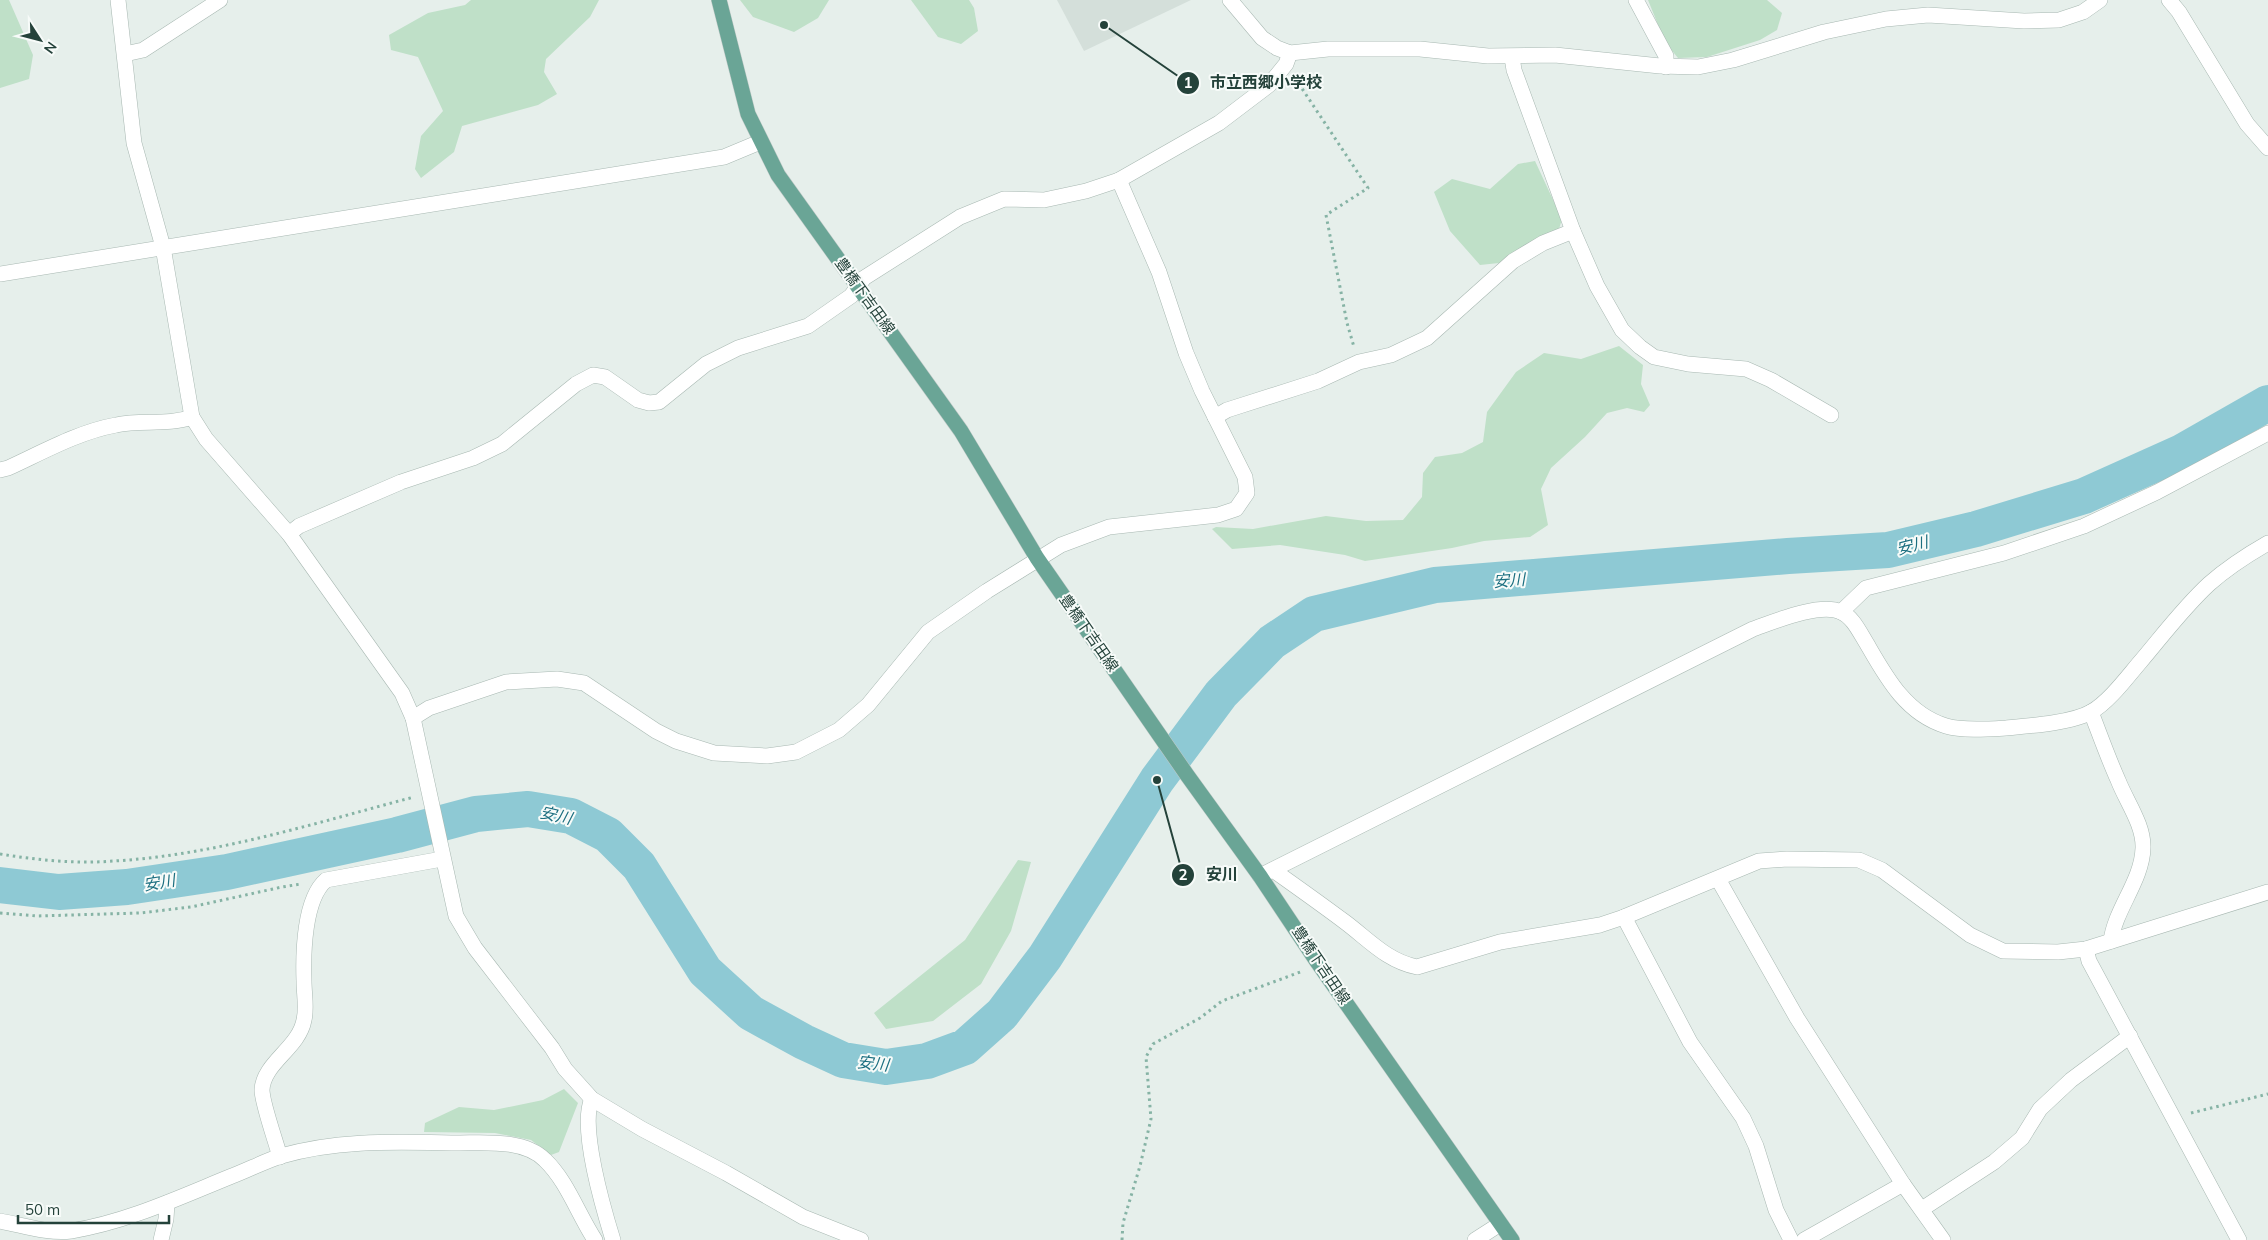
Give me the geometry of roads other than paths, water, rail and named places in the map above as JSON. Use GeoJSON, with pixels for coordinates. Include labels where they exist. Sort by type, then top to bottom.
{"type":"FeatureCollection","features":[{"type":"Feature","properties":{"kind":"main road","name":"豊橋下吉田線"},"geometry":{"type":"LineString","coordinates":[[719,0],[748,114],[760,142],[778,175],[961,431],[1037,558],[1159,736],[1187,775],[1266,873],[1318,963],[1512,1240]]}},
{"type":"Feature","properties":{"kind":"street"},"geometry":{"type":"LineString","coordinates":[[118,0],[134,143],[164,247],[192,417],[206,440],[289,534],[402,693],[413,718],[442,859],[456,916],[475,948],[552,1048],[565,1069],[592,1099],[642,1129],[726,1173],[803,1217],[861,1240]]}},
{"type":"Feature","properties":{"kind":"street"},"geometry":{"type":"LineString","coordinates":[[125,54],[143,50],[220,0]]}},
{"type":"Feature","properties":{"kind":"street"},"geometry":{"type":"LineString","coordinates":[[1230,0],[1262,38],[1288,58]]}},
{"type":"Feature","properties":{"kind":"street"},"geometry":{"type":"LineString","coordinates":[[1636,0],[1666,56],[1666,66]]}},
{"type":"Feature","properties":{"kind":"street"},"geometry":{"type":"LineString","coordinates":[[289,534],[299,526],[393,486],[472,458],[502,444],[576,384],[593,375],[605,377],[638,400],[649,403],[660,402],[706,364],[738,348],[808,326],[851,296],[864,278],[960,216],[1004,199],[1044,200],[1086,191],[1120,180],[1219,123],[1269,85],[1288,58],[1328,49],[1420,49],[1488,56],[1555,55],[1666,66],[1698,67],[1733,60],[1824,32],[1886,20],[1928,15],[2024,21],[2059,20],[2083,12],[2100,0]]}},
{"type":"Feature","properties":{"kind":"street"},"geometry":{"type":"LineString","coordinates":[[2169,0],[2179,12],[2247,124],[2268,148]]}},
{"type":"Feature","properties":{"kind":"street"},"geometry":{"type":"LineString","coordinates":[[1512,57],[1514,70],[1573,230],[1597,286],[1622,330],[1654,357],[1688,364],[1746,369],[1771,380],[1831,415]]}},
{"type":"Feature","properties":{"kind":"street"},"geometry":{"type":"LineString","coordinates":[[0,274],[724,157],[760,142]]}},
{"type":"Feature","properties":{"kind":"street"},"geometry":{"type":"LineString","coordinates":[[413,718],[429,708],[506,682],[557,679],[584,683],[656,731],[676,741],[714,753],[768,756],[796,752],[839,730],[868,705],[928,632],[1037,558],[1061,544],[1109,527],[1218,515],[1236,509],[1246,493],[1245,477],[1186,353],[1159,272],[1120,180]]}},
{"type":"Feature","properties":{"kind":"street"},"geometry":{"type":"LineString","coordinates":[[1215,417],[1227,410],[1318,381],[1359,362],[1392,355],[1427,338],[1513,260],[1543,243],[1573,230]]}},
{"type":"Feature","properties":{"kind":"street"},"geometry":{"type":"LineString","coordinates":[[0,470],[90,431],[118,424],[178,422],[192,417]]}},
{"type":"Feature","properties":{"kind":"street"},"geometry":{"type":"LineString","coordinates":[[1841,612],[1866,588],[2004,553],[2084,526],[2157,492],[2268,433]]}},
{"type":"Feature","properties":{"kind":"street"},"geometry":{"type":"LineString","coordinates":[[1266,873],[1753,629],[1790,615],[1822,610],[1841,612],[1855,624],[1885,675],[1907,704],[1927,718],[1947,727],[1984,729],[2028,726],[2066,720],[2091,712],[2114,692],[2209,584],[2246,555],[2268,543]]}},
{"type":"Feature","properties":{"kind":"street"},"geometry":{"type":"LineString","coordinates":[[2091,712],[2118,782],[2138,825],[2143,847],[2137,874],[2112,931],[2111,941]]}},
{"type":"Feature","properties":{"kind":"street"},"geometry":{"type":"LineString","coordinates":[[1266,873],[1320,903],[1383,954],[1403,964],[1417,967],[1500,942],[1560,933],[1624,917],[1759,861],[1787,858],[1859,860],[1882,870],[1970,935],[2004,951],[2058,952],[2086,949],[2268,892]]}},
{"type":"Feature","properties":{"kind":"street"},"geometry":{"type":"LineString","coordinates":[[280,1157],[262,1091],[267,1073],[300,1036],[305,1018],[304,965],[311,902],[318,887],[326,880],[442,859]]}},
{"type":"Feature","properties":{"kind":"street"},"geometry":{"type":"LineString","coordinates":[[1718,879],[1797,1018],[1903,1184],[1942,1240]]}},
{"type":"Feature","properties":{"kind":"street"},"geometry":{"type":"LineString","coordinates":[[1624,917],[1690,1042],[1743,1118],[1756,1146],[1776,1210],[1790,1240]]}},
{"type":"Feature","properties":{"kind":"street"},"geometry":{"type":"LineString","coordinates":[[2086,949],[2089,961],[2173,1121],[2239,1240]]}},
{"type":"Feature","properties":{"kind":"street"},"geometry":{"type":"LineString","coordinates":[[1922,1209],[1994,1162],[2022,1138],[2040,1109],[2065,1086],[2130,1036]]}},
{"type":"Feature","properties":{"kind":"street"},"geometry":{"type":"LineString","coordinates":[[592,1099],[589,1107],[592,1152],[598,1194],[613,1240]]}},
{"type":"Feature","properties":{"kind":"street"},"geometry":{"type":"LineString","coordinates":[[0,1221],[43,1229],[68,1231],[104,1224],[167,1202],[280,1157],[321,1146],[372,1142],[487,1143],[526,1147],[545,1159],[562,1183],[595,1240]]}},
{"type":"Feature","properties":{"kind":"street"},"geometry":{"type":"LineString","coordinates":[[1804,1240],[1903,1184]]}},
{"type":"Feature","properties":{"kind":"street"},"geometry":{"type":"LineString","coordinates":[[161,1240],[166,1219],[167,1202]]}},
{"type":"Feature","properties":{"kind":"street"},"geometry":{"type":"LineString","coordinates":[[1475,1240],[1500,1224]]}},
{"type":"Feature","properties":{"kind":"waterway","name":"安川"},"geometry":{"type":"LineString","coordinates":[[0,885],[59,892],[127,887],[227,872],[397,835],[476,814],[528,809],[571,816],[608,835],[639,866],[705,971],[751,1013],[804,1042],[843,1060],[886,1067],[927,1061],[965,1047],[1002,1014],[1045,957],[1157,780],[1221,694],[1272,642],[1314,614],[1435,585],[1788,556],[1888,550],[1976,529],[2084,496],[2182,452],[2268,403]]}},
{"type":"Feature","properties":{"kind":"place","name":"市立西郷小学校"},"geometry":{"type":"Point","coordinates":[1104,25]}},
{"type":"Feature","properties":{"kind":"place","name":"安川"},"geometry":{"type":"Point","coordinates":[1157,780]}}]}
